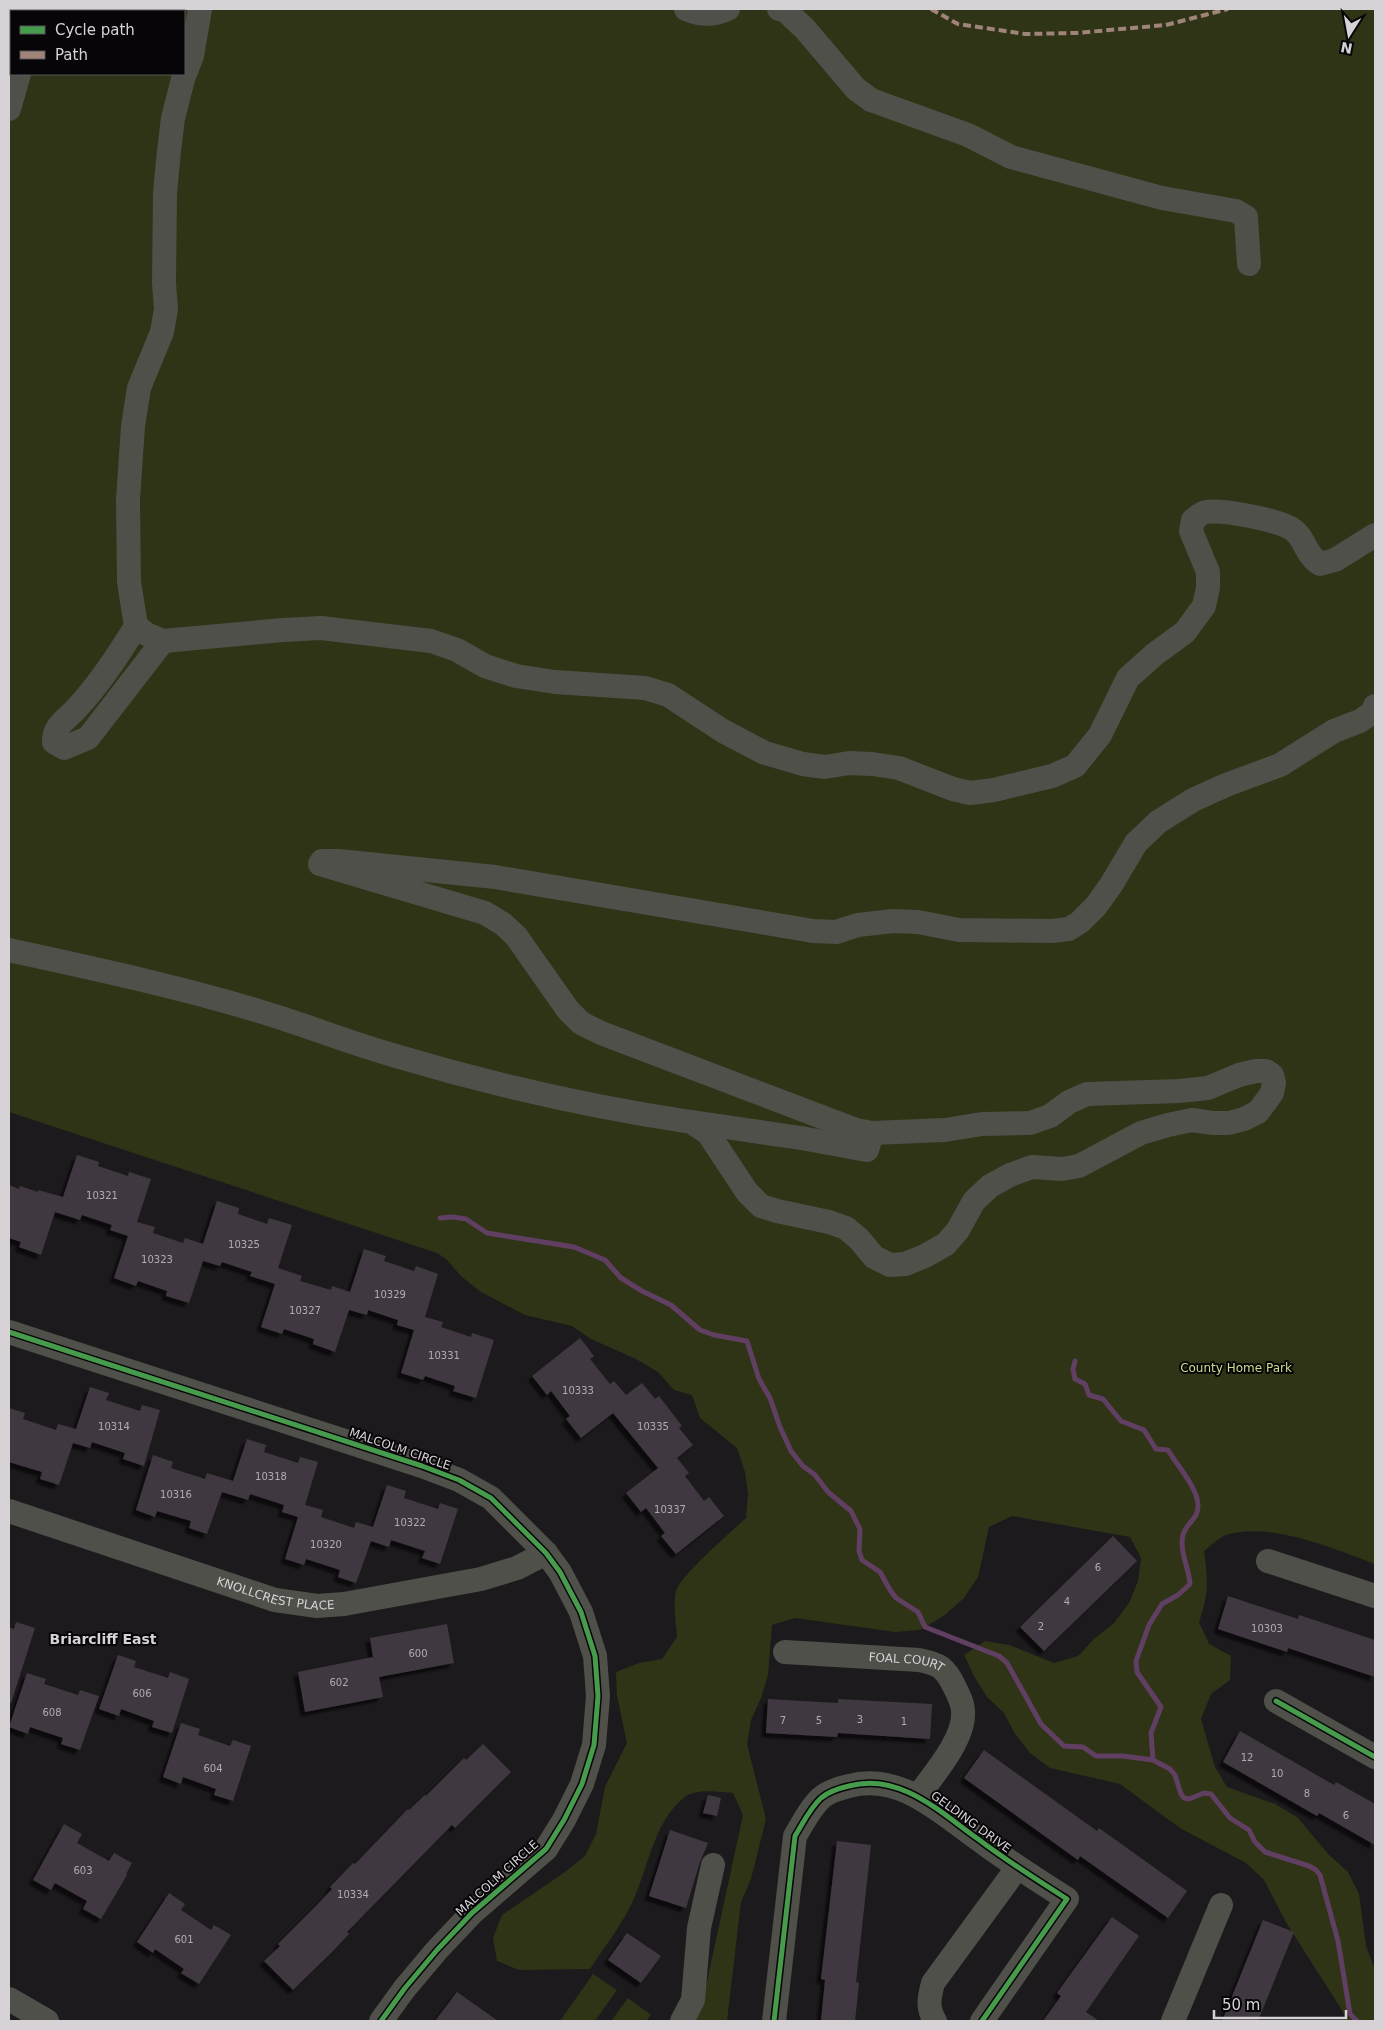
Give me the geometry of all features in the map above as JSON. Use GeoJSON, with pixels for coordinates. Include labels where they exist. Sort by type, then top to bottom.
{"type":"FeatureCollection","features":[{"type":"Feature","properties":{"kind":"street"},"geometry":{"type":"LineString","coordinates":[[185,74],[192,56],[200,9]]}},
{"type":"Feature","properties":{"kind":"street"},"geometry":{"type":"LineString","coordinates":[[686,9],[699,14],[718,14],[728,9]]}},
{"type":"Feature","properties":{"kind":"street"},"geometry":{"type":"LineString","coordinates":[[778,9],[786,11],[805,28],[856,89],[871,100],[968,135],[1011,157],[1162,198],[1236,211],[1246,217],[1248,264]]}},
{"type":"Feature","properties":{"kind":"street"},"geometry":{"type":"LineString","coordinates":[[9,108],[19,75]]}},
{"type":"Feature","properties":{"kind":"street"},"geometry":{"type":"LineString","coordinates":[[163,641],[88,738],[64,748],[54,742],[54,734],[59,724],[76,708],[112,666],[136,626],[128,582],[128,500],[133,426],[139,388],[162,332],[165,316],[165,193],[173,118],[185,75]]}},
{"type":"Feature","properties":{"kind":"street"},"geometry":{"type":"LineString","coordinates":[[136,626],[148,635],[163,641],[321,628],[431,640],[457,650],[485,666],[516,676],[555,682],[645,688],[668,695],[723,731],[765,753],[803,764],[825,767],[849,763],[899,768],[953,789],[970,793],[994,790],[1052,776],[1075,766],[1100,735],[1128,678],[1155,654],[1185,632],[1204,606],[1208,588],[1208,572],[1191,531],[1193,520],[1203,512],[1223,511],[1273,522],[1293,529],[1312,559],[1320,564],[1335,560],[1375,535]]}},
{"type":"Feature","properties":{"kind":"street"},"geometry":{"type":"LineString","coordinates":[[691,1122],[708,1133],[747,1192],[761,1206],[829,1222],[846,1228],[874,1257],[890,1265],[905,1264],[925,1256],[946,1244],[958,1230],[974,1201],[990,1186],[1010,1175],[1032,1167],[1062,1169],[1079,1166],[1141,1133],[1168,1125],[1192,1120],[1213,1123],[1244,1119],[1258,1112],[1272,1093],[1274,1083],[1272,1075],[1266,1070],[1256,1071],[1239,1075],[1208,1088],[1179,1091],[1087,1094],[1069,1102],[1050,1116],[1030,1123],[982,1124],[945,1130],[872,1132],[856,1130],[601,1033],[581,1023],[568,1010],[516,936],[503,924],[485,913],[320,864],[322,861],[339,861],[495,877],[813,932],[836,932],[858,925],[893,921],[918,922],[959,930],[1052,932],[1069,929],[1080,922],[1096,906],[1111,886],[1136,843],[1158,822],[1193,800],[1226,785],[1280,765],[1334,731],[1360,721],[1373,712],[1375,706]]}},
{"type":"Feature","properties":{"kind":"street"},"geometry":{"type":"LineString","coordinates":[[9,950],[128,977],[252,1009],[395,1056],[483,1081],[555,1098],[867,1150],[872,1132]]}},
{"type":"Feature","properties":{"kind":"street","name":"MALCOLM CIRCLE"},"geometry":{"type":"LineString","coordinates":[[9,1332],[422,1466],[459,1480],[491,1498],[546,1553],[560,1572],[581,1612],[595,1656],[598,1696],[594,1745],[582,1784],[564,1820],[546,1849],[472,1913],[442,1944],[405,1988],[381,2021]]}},
{"type":"Feature","properties":{"kind":"street","name":"KNOLLCREST PLACE"},"geometry":{"type":"LineString","coordinates":[[9,1511],[275,1600],[317,1606],[344,1604],[481,1579],[517,1568],[546,1553]]}},
{"type":"Feature","properties":{"kind":"street"},"geometry":{"type":"LineString","coordinates":[[1268,1561],[1375,1596]]}},
{"type":"Feature","properties":{"kind":"street","name":"FOAL COURT"},"geometry":{"type":"LineString","coordinates":[[786,1652],[919,1660],[938,1664],[950,1677],[959,1695],[963,1712],[960,1729],[952,1748],[918,1796]]}},
{"type":"Feature","properties":{"kind":"street"},"geometry":{"type":"LineString","coordinates":[[1276,1701],[1375,1757]]}},
{"type":"Feature","properties":{"kind":"street","name":"GELDING DRIVE"},"geometry":{"type":"LineString","coordinates":[[774,2021],[796,1836],[807,1815],[822,1798],[842,1788],[862,1782],[885,1783],[918,1796],[1017,1868],[1067,1899],[982,2021]]}},
{"type":"Feature","properties":{"kind":"street"},"geometry":{"type":"LineString","coordinates":[[682,2021],[693,2000],[699,1928],[713,1865]]}},
{"type":"Feature","properties":{"kind":"street","name":"GELDING DRIVE"},"geometry":{"type":"LineString","coordinates":[[934,2021],[928,2001],[933,1983],[1017,1868]]}},
{"type":"Feature","properties":{"kind":"street"},"geometry":{"type":"LineString","coordinates":[[1173,2021],[1221,1905]]}},
{"type":"Feature","properties":{"kind":"street"},"geometry":{"type":"LineString","coordinates":[[9,1999],[48,2021]]}},
{"type":"Feature","properties":{"kind":"green space","name":"County Home Park"},"geometry":{"type":"Polygon","coordinates":[[[9,9],[1375,9],[1375,1564],[1321,1545],[1282,1534],[1243,1532],[1226,1535],[1204,1551],[1207,1587],[1205,1603],[1199,1622],[1209,1644],[1231,1656],[1230,1680],[1211,1694],[1201,1719],[1215,1767],[1227,1787],[1275,1804],[1297,1817],[1329,1855],[1348,1872],[1359,1894],[1366,1946],[1375,1970],[1375,2021],[1347,2021],[1287,1924],[1264,1880],[1246,1863],[1180,1828],[1120,1784],[1050,1768],[1030,1753],[1015,1734],[1004,1713],[987,1697],[964,1655],[985,1641],[1009,1645],[1054,1663],[1078,1656],[1095,1638],[1114,1623],[1129,1603],[1138,1581],[1141,1558],[1130,1537],[1012,1516],[989,1527],[978,1577],[964,1598],[945,1615],[920,1630],[895,1632],[795,1618],[772,1625],[768,1675],[761,1698],[751,1720],[747,1744],[766,1819],[751,1879],[741,1902],[727,2021],[691,2021],[701,2009],[743,1815],[733,1793],[695,1792],[685,1797],[674,1807],[658,1833],[631,1905],[590,1969],[519,1970],[497,1961],[493,1938],[502,1915],[585,1856],[596,1834],[605,1787],[627,1743],[617,1696],[616,1672],[639,1663],[662,1659],[677,1637],[675,1602],[679,1584],[707,1554],[746,1518],[748,1494],[745,1472],[737,1448],[700,1418],[692,1395],[674,1390],[658,1372],[636,1359],[591,1339],[572,1326],[525,1315],[481,1292],[437,1253],[9,1112],[9,9]]]}},
{"type":"Feature","properties":{"kind":"green space"},"geometry":{"type":"Polygon","coordinates":[[[593,1974],[617,1990],[595,2021],[560,2021],[593,1974]]]}},
{"type":"Feature","properties":{"kind":"green space"},"geometry":{"type":"Polygon","coordinates":[[[628,1998],[651,2015],[646,2021],[611,2021],[628,1998]]]}},
{"type":"Feature","properties":{"kind":"building"},"geometry":{"type":"Polygon","coordinates":[[[77,1155],[99,1162],[98,1166],[128,1176],[129,1172],[151,1179],[137,1222],[155,1227],[153,1233],[183,1243],[185,1238],[203,1244],[217,1201],[239,1208],[238,1214],[267,1224],[269,1218],[292,1225],[278,1268],[302,1276],[300,1281],[331,1290],[332,1286],[350,1292],[364,1249],[386,1256],[384,1261],[414,1271],[416,1266],[438,1274],[425,1317],[443,1322],[441,1327],[471,1337],[472,1333],[494,1340],[476,1398],[453,1391],[455,1386],[425,1376],[423,1380],[401,1373],[414,1330],[397,1325],[398,1320],[368,1310],[367,1315],[349,1310],[335,1352],[313,1344],[314,1339],[284,1329],[282,1334],[261,1327],[275,1284],[250,1276],[252,1272],[222,1262],[220,1266],[203,1261],[189,1303],[166,1296],[167,1291],[138,1281],[136,1286],[114,1278],[128,1236],[110,1230],[112,1225],[82,1215],[80,1220],[55,1212],[41,1255],[19,1247],[21,1242],[9,1238],[9,1185],[19,1189],[20,1186],[63,1197],[77,1155]]]}},
{"type":"Feature","properties":{"kind":"building"},"geometry":{"type":"Polygon","coordinates":[[[580,1338],[594,1356],[590,1359],[610,1384],[614,1381],[626,1395],[642,1383],[655,1399],[659,1396],[682,1426],[679,1428],[693,1445],[677,1458],[689,1473],[685,1476],[704,1501],[709,1497],[724,1516],[676,1554],[661,1536],[665,1533],[646,1508],[641,1512],[626,1493],[658,1468],[613,1413],[581,1438],[566,1419],[570,1416],[551,1391],[547,1395],[532,1376],[580,1338]]]}},
{"type":"Feature","properties":{"kind":"building"},"geometry":{"type":"Polygon","coordinates":[[[90,1387],[109,1393],[106,1400],[140,1411],[142,1405],[160,1410],[144,1466],[123,1459],[125,1453],[92,1442],[90,1448],[73,1443],[59,1485],[40,1479],[42,1472],[9,1462],[9,1408],[25,1413],[23,1419],[56,1430],[58,1424],[76,1429],[90,1387]]]}},
{"type":"Feature","properties":{"kind":"building"},"geometry":{"type":"Polygon","coordinates":[[[247,1439],[266,1445],[264,1452],[298,1463],[300,1457],[318,1462],[305,1505],[323,1510],[321,1517],[354,1528],[356,1522],[373,1527],[387,1485],[406,1491],[404,1498],[438,1509],[440,1503],[458,1509],[440,1564],[422,1558],[425,1551],[391,1540],[389,1547],[371,1541],[356,1583],[338,1577],[340,1570],[306,1559],[304,1565],[285,1559],[298,1517],[282,1512],[284,1505],[250,1494],[248,1500],[222,1492],[207,1534],[189,1528],[191,1521],[157,1511],[155,1517],[136,1510],[153,1455],[173,1462],[171,1468],[205,1479],[207,1473],[233,1481],[247,1439]]]}},
{"type":"Feature","properties":{"kind":"building"},"geometry":{"type":"Polygon","coordinates":[[[1113,1536],[1137,1561],[1044,1651],[1020,1627],[1113,1536]]]}},
{"type":"Feature","properties":{"kind":"building"},"geometry":{"type":"Polygon","coordinates":[[[1228,1596],[1298,1619],[1299,1615],[1375,1640],[1375,1677],[1288,1648],[1287,1652],[1218,1629],[1228,1596]]]}},
{"type":"Feature","properties":{"kind":"building"},"geometry":{"type":"Polygon","coordinates":[[[16,1622],[35,1628],[11,1703],[9,1702],[9,1627],[14,1629],[16,1622]]]}},
{"type":"Feature","properties":{"kind":"building"},"geometry":{"type":"Polygon","coordinates":[[[447,1624],[454,1663],[379,1677],[383,1697],[305,1712],[298,1672],[373,1657],[370,1638],[447,1624]]]}},
{"type":"Feature","properties":{"kind":"building"},"geometry":{"type":"Polygon","coordinates":[[[118,1655],[136,1661],[134,1667],[168,1678],[170,1672],[189,1679],[172,1733],[152,1727],[154,1721],[121,1709],[119,1716],[99,1709],[118,1655]]]}},
{"type":"Feature","properties":{"kind":"building"},"geometry":{"type":"Polygon","coordinates":[[[27,1673],[46,1679],[44,1684],[78,1695],[80,1690],[99,1696],[80,1750],[61,1744],[63,1738],[30,1727],[28,1734],[9,1727],[27,1673]]]}},
{"type":"Feature","properties":{"kind":"building"},"geometry":{"type":"Polygon","coordinates":[[[768,1699],[838,1703],[838,1699],[932,1704],[930,1739],[838,1733],[837,1737],[766,1733],[768,1699]]]}},
{"type":"Feature","properties":{"kind":"building"},"geometry":{"type":"Polygon","coordinates":[[[181,1723],[200,1729],[198,1735],[230,1746],[233,1740],[251,1746],[233,1801],[214,1795],[216,1789],[183,1777],[181,1784],[163,1777],[181,1723]]]}},
{"type":"Feature","properties":{"kind":"building"},"geometry":{"type":"Polygon","coordinates":[[[1240,1731],[1334,1785],[1336,1782],[1375,1804],[1375,1845],[1319,1813],[1317,1816],[1223,1762],[1240,1731]]]}},
{"type":"Feature","properties":{"kind":"building"},"geometry":{"type":"Polygon","coordinates":[[[483,1744],[511,1772],[455,1828],[452,1825],[347,1932],[349,1934],[334,1950],[293,1990],[264,1961],[332,1889],[330,1887],[353,1863],[355,1864],[408,1809],[426,1796],[464,1758],[466,1760],[483,1744]]]}},
{"type":"Feature","properties":{"kind":"building"},"geometry":{"type":"Polygon","coordinates":[[[984,1750],[1097,1831],[1099,1828],[1187,1891],[1168,1918],[1080,1856],[1078,1860],[964,1778],[984,1750]]]}},
{"type":"Feature","properties":{"kind":"building"},"geometry":{"type":"Polygon","coordinates":[[[708,1795],[721,1798],[717,1816],[703,1813],[708,1795]]]}},
{"type":"Feature","properties":{"kind":"building"},"geometry":{"type":"Polygon","coordinates":[[[64,1824],[82,1834],[77,1843],[109,1861],[114,1853],[132,1863],[101,1919],[83,1909],[87,1901],[55,1883],[51,1890],[33,1880],[64,1824]]]}},
{"type":"Feature","properties":{"kind":"building"},"geometry":{"type":"Polygon","coordinates":[[[670,1830],[708,1843],[686,1908],[649,1896],[670,1830]]]}},
{"type":"Feature","properties":{"kind":"building"},"geometry":{"type":"Polygon","coordinates":[[[837,1841],[871,1845],[856,1982],[859,1983],[855,2021],[821,2021],[825,1980],[821,1979],[837,1841]]]}},
{"type":"Feature","properties":{"kind":"building"},"geometry":{"type":"Polygon","coordinates":[[[169,1893],[185,1904],[181,1910],[211,1930],[214,1925],[231,1935],[199,1984],[181,1973],[184,1969],[155,1949],[153,1953],[137,1942],[169,1893]]]}},
{"type":"Feature","properties":{"kind":"building"},"geometry":{"type":"Polygon","coordinates":[[[1112,1917],[1139,1936],[1086,2012],[1099,2021],[1043,2021],[1061,1996],[1057,1993],[1112,1917]]]}},
{"type":"Feature","properties":{"kind":"building"},"geometry":{"type":"Polygon","coordinates":[[[1263,1920],[1294,1932],[1258,2021],[1222,2021],[1263,1920]]]}},
{"type":"Feature","properties":{"kind":"building"},"geometry":{"type":"Polygon","coordinates":[[[627,1933],[661,1956],[641,1983],[608,1960],[627,1933]]]}},
{"type":"Feature","properties":{"kind":"building"},"geometry":{"type":"Polygon","coordinates":[[[457,1992],[498,2021],[435,2021],[457,1992]]]}},
{"type":"Feature","properties":{"kind":"waterway"},"geometry":{"type":"LineString","coordinates":[[440,1218],[466,1219],[487,1233],[574,1247],[605,1260],[621,1278],[671,1305],[700,1330],[714,1335],[747,1341],[759,1379],[770,1398],[791,1451],[803,1466],[815,1475],[828,1492],[851,1511],[860,1529],[859,1551],[862,1560],[880,1572],[896,1598],[918,1612],[925,1627],[999,1656],[1007,1663],[1041,1724],[1064,1746],[1083,1747],[1096,1756],[1123,1756],[1153,1760],[1170,1769],[1175,1775],[1184,1798],[1189,1799],[1204,1793],[1211,1794],[1230,1818],[1249,1830],[1255,1842],[1265,1852],[1316,1870],[1320,1875],[1338,1941],[1350,2014],[1357,2021]]}},
{"type":"Feature","properties":{"kind":"waterway"},"geometry":{"type":"LineString","coordinates":[[1075,1361],[1073,1369],[1075,1379],[1085,1384],[1089,1395],[1103,1399],[1121,1421],[1144,1430],[1156,1449],[1168,1450],[1189,1481],[1197,1499],[1196,1515],[1185,1529],[1182,1541],[1190,1584],[1178,1595],[1162,1604],[1149,1625],[1136,1661],[1137,1672],[1161,1707],[1151,1733],[1153,1760]]}},
{"type":"Feature","properties":{"kind":"marked path"},"geometry":{"type":"LineString","coordinates":[[931,9],[958,24],[1025,34],[1076,33],[1166,25],[1228,9]]}},
{"type":"Feature","properties":{"kind":"cycle path"},"geometry":{"type":"LineString","coordinates":[[9,1332],[422,1466],[459,1480],[491,1498],[546,1553],[560,1572],[581,1612],[595,1656],[598,1696],[594,1745],[582,1784],[564,1820],[546,1849],[472,1913],[437,1950],[405,1988],[381,2021]]}},
{"type":"Feature","properties":{"kind":"cycle path"},"geometry":{"type":"LineString","coordinates":[[1276,1701],[1375,1757]]}},
{"type":"Feature","properties":{"kind":"cycle path"},"geometry":{"type":"LineString","coordinates":[[774,2021],[795,1836],[810,1811],[824,1796],[842,1788],[867,1783],[902,1789],[918,1797],[949,1817],[1011,1863],[1067,1899],[982,2021]]}},
{"type":"Feature","properties":{"kind":"district","name":"Briarcliff East"},"geometry":{"type":"Point","coordinates":[103,1639]}}]}
